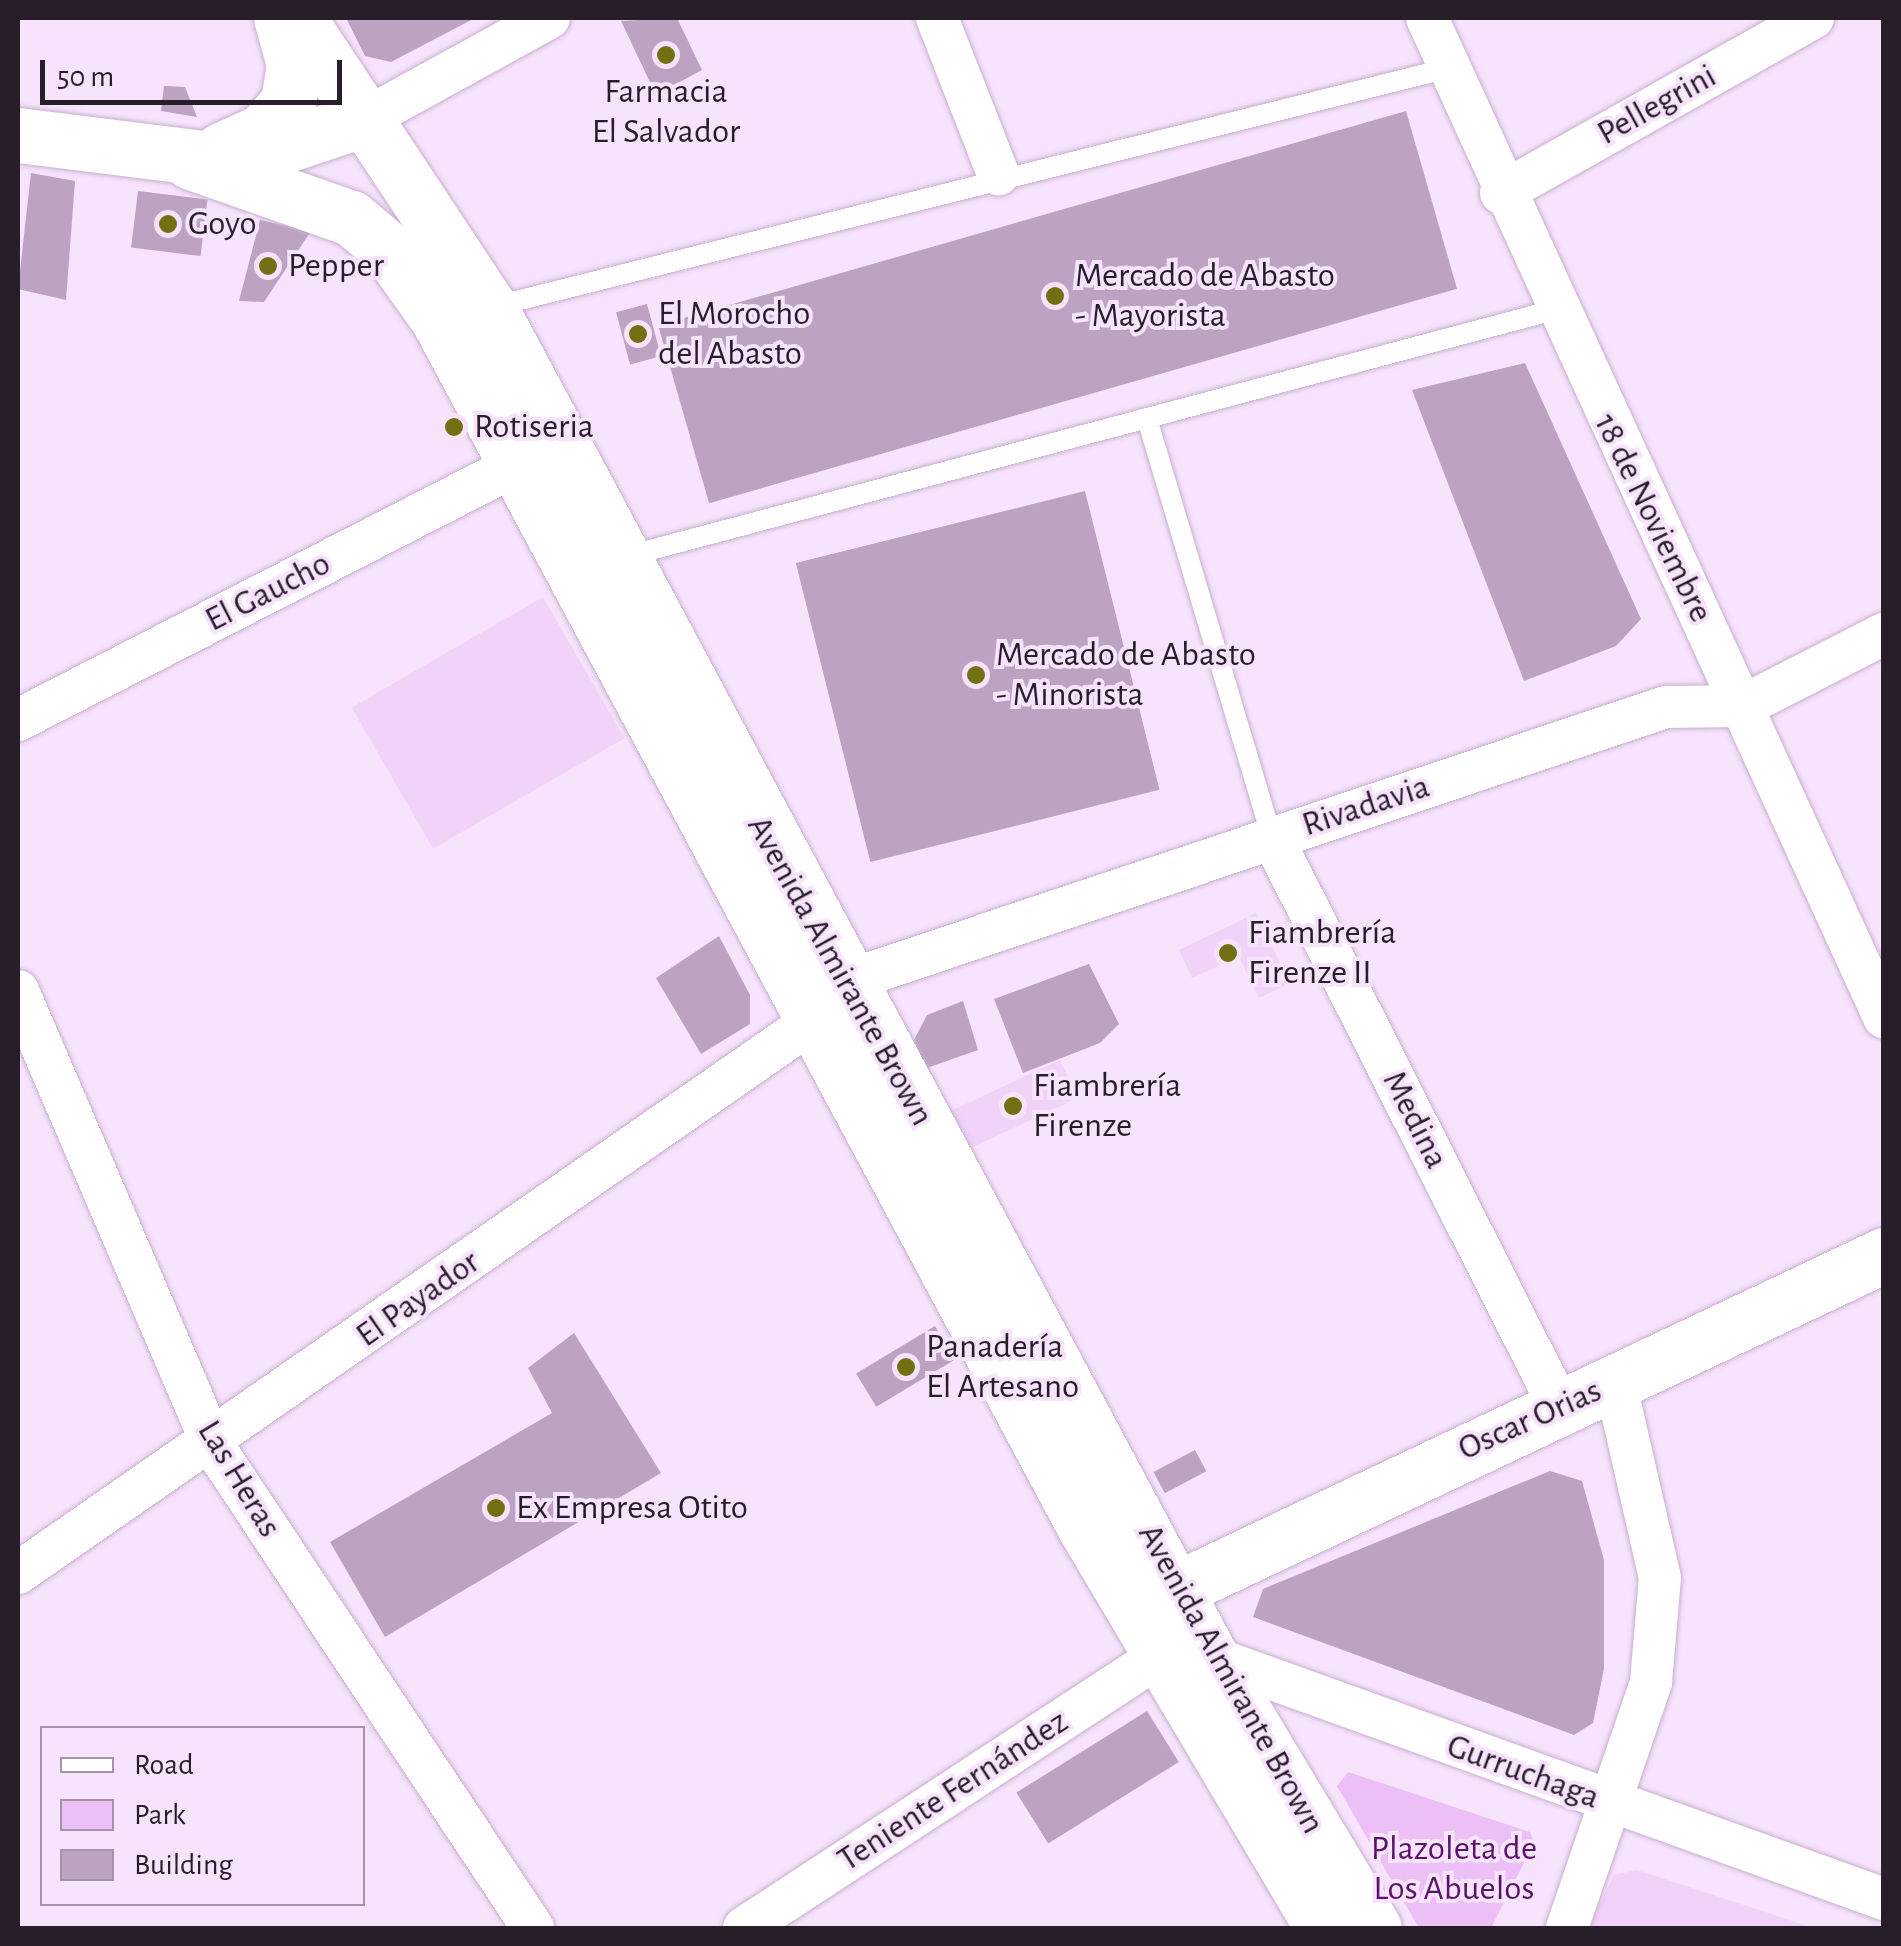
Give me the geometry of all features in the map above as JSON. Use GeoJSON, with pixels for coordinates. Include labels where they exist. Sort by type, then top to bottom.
{"type":"FeatureCollection","features":[{"type":"Feature","properties":{"kind":"main road"},"geometry":{"type":"LineString","coordinates":[[191,162],[263,131],[288,102],[294,64],[281,18]]}},
{"type":"Feature","properties":{"kind":"main road","name":"Avenida Almirante Brown"},"geometry":{"type":"LineString","coordinates":[[298,18],[490,308],[618,558],[830,1001]]}},
{"type":"Feature","properties":{"kind":"main road"},"geometry":{"type":"LineString","coordinates":[[18,135],[191,162],[275,153],[365,119]]}},
{"type":"Feature","properties":{"kind":"main road","name":"Avenida Almirante Brown"},"geometry":{"type":"LineString","coordinates":[[191,162],[297,192],[372,234],[438,319],[830,1001],[1187,1655],[1323,1928]]}},
{"type":"Feature","properties":{"kind":"main road","name":"Oscar Orias"},"geometry":{"type":"LineString","coordinates":[[1153,1592],[1884,1255]]}},
{"type":"Feature","properties":{"kind":"main road","name":"Avenida Almirante Brown"},"geometry":{"type":"LineString","coordinates":[[1187,1655],[1374,1928]]}},
{"type":"Feature","properties":{"kind":"street"},"geometry":{"type":"LineString","coordinates":[[365,119],[549,18]]}},
{"type":"Feature","properties":{"kind":"street"},"geometry":{"type":"LineString","coordinates":[[937,18],[998,174]]}},
{"type":"Feature","properties":{"kind":"street","name":"18 de Noviembre"},"geometry":{"type":"LineString","coordinates":[[1427,18],[1500,193],[1744,706],[1884,1018]]}},
{"type":"Feature","properties":{"kind":"street","name":"Pellegrini"},"geometry":{"type":"LineString","coordinates":[[1500,193],[1813,18]]}},
{"type":"Feature","properties":{"kind":"street","name":"El Gaucho"},"geometry":{"type":"LineString","coordinates":[[18,720],[518,464]]}},
{"type":"Feature","properties":{"kind":"street","name":"Rivadavia"},"geometry":{"type":"LineString","coordinates":[[830,1001],[1272,837],[1666,707],[1744,706],[1884,634]]}},
{"type":"Feature","properties":{"kind":"street","name":"Medina"},"geometry":{"type":"LineString","coordinates":[[1272,837],[1558,1404]]}},
{"type":"Feature","properties":{"kind":"street","name":"Las Heras"},"geometry":{"type":"LineString","coordinates":[[18,991],[212,1444],[533,1928]]}},
{"type":"Feature","properties":{"kind":"street","name":"El Payador"},"geometry":{"type":"LineString","coordinates":[[18,1573],[212,1444],[830,1001]]}},
{"type":"Feature","properties":{"kind":"street"},"geometry":{"type":"LineString","coordinates":[[1567,1928],[1651,1682],[1660,1578],[1614,1382]]}},
{"type":"Feature","properties":{"kind":"street","name":"Gurruchaga"},"geometry":{"type":"LineString","coordinates":[[1187,1655],[1884,1899]]}},
{"type":"Feature","properties":{"kind":"street","name":"Teniente Fernández"},"geometry":{"type":"LineString","coordinates":[[744,1928],[1187,1655]]}},
{"type":"Feature","properties":{"kind":"lane"},"geometry":{"type":"LineString","coordinates":[[490,308],[998,174],[1449,68]]}},
{"type":"Feature","properties":{"kind":"lane"},"geometry":{"type":"LineString","coordinates":[[618,558],[1148,422],[1554,310]]}},
{"type":"Feature","properties":{"kind":"lane"},"geometry":{"type":"LineString","coordinates":[[1148,422],[1272,837]]}},
{"type":"Feature","properties":{"kind":"shaded area"},"geometry":{"type":"Polygon","coordinates":[[[543,597],[624,738],[433,849],[352,708],[543,597]]]}},
{"type":"Feature","properties":{"kind":"shaded area","name":"Fiambrería Firenze II"},"geometry":{"type":"Polygon","coordinates":[[[1256,913],[1290,983],[1259,998],[1239,957],[1192,978],[1179,950],[1256,913]]]}},
{"type":"Feature","properties":{"kind":"shaded area","name":"Fiambrería Firenze"},"geometry":{"type":"Polygon","coordinates":[[[1060,1060],[1078,1098],[966,1150],[949,1112],[1060,1060]]]}},
{"type":"Feature","properties":{"kind":"shaded area"},"geometry":{"type":"Polygon","coordinates":[[[1637,1870],[1814,1928],[1588,1928],[1614,1875],[1637,1870]]]}},
{"type":"Feature","properties":{"kind":"green space","name":"Plazoleta de Los Abuelos"},"geometry":{"type":"Polygon","coordinates":[[[1348,1772],[1530,1832],[1534,1843],[1491,1928],[1419,1928],[1337,1786],[1348,1772]]]}},
{"type":"Feature","properties":{"kind":"building"},"geometry":{"type":"Polygon","coordinates":[[[346,18],[475,18],[391,62],[365,56],[346,18]]]}},
{"type":"Feature","properties":{"kind":"building","name":"Farmacia El Salvador"},"geometry":{"type":"Polygon","coordinates":[[[677,18],[702,70],[656,95],[621,21],[677,18]]]}},
{"type":"Feature","properties":{"kind":"building"},"geometry":{"type":"Polygon","coordinates":[[[164,86],[185,87],[197,117],[161,111],[164,86]]]}},
{"type":"Feature","properties":{"kind":"building","name":"Mercado de Abasto - Mayorista"},"geometry":{"type":"Polygon","coordinates":[[[1406,111],[1457,289],[709,503],[658,325],[1406,111]]]}},
{"type":"Feature","properties":{"kind":"building"},"geometry":{"type":"Polygon","coordinates":[[[31,173],[75,181],[66,300],[18,289],[31,173]]]}},
{"type":"Feature","properties":{"kind":"building","name":"Goyo"},"geometry":{"type":"Polygon","coordinates":[[[138,191],[207,200],[201,256],[131,248],[138,191]]]}},
{"type":"Feature","properties":{"kind":"building","name":"Pepper"},"geometry":{"type":"Polygon","coordinates":[[[260,220],[311,231],[264,302],[239,301],[260,220]]]}},
{"type":"Feature","properties":{"kind":"building","name":"El Morocho del Abasto"},"geometry":{"type":"Polygon","coordinates":[[[647,304],[661,356],[630,364],[616,312],[647,304]]]}},
{"type":"Feature","properties":{"kind":"building"},"geometry":{"type":"Polygon","coordinates":[[[1525,363],[1641,619],[1616,646],[1524,681],[1412,390],[1525,363]]]}},
{"type":"Feature","properties":{"kind":"building","name":"Mercado de Abasto - Minorista"},"geometry":{"type":"Polygon","coordinates":[[[1085,491],[1160,790],[870,862],[796,563],[1085,491]]]}},
{"type":"Feature","properties":{"kind":"building"},"geometry":{"type":"Polygon","coordinates":[[[719,936],[750,995],[750,1024],[701,1054],[656,978],[719,936]]]}},
{"type":"Feature","properties":{"kind":"building"},"geometry":{"type":"Polygon","coordinates":[[[1089,964],[1119,1024],[1100,1043],[1023,1073],[994,999],[1089,964]]]}},
{"type":"Feature","properties":{"kind":"building"},"geometry":{"type":"Polygon","coordinates":[[[963,1001],[978,1050],[924,1069],[914,1040],[927,1015],[963,1001]]]}},
{"type":"Feature","properties":{"kind":"building","name":"Panadería El Artesano"},"geometry":{"type":"Polygon","coordinates":[[[935,1326],[955,1359],[876,1407],[856,1373],[935,1326]]]}},
{"type":"Feature","properties":{"kind":"building","name":"Ex Empresa Otito"},"geometry":{"type":"Polygon","coordinates":[[[574,1333],[661,1473],[385,1637],[330,1542],[552,1413],[528,1368],[574,1333]]]}},
{"type":"Feature","properties":{"kind":"building"},"geometry":{"type":"Polygon","coordinates":[[[1195,1450],[1206,1471],[1165,1493],[1154,1472],[1195,1450]]]}},
{"type":"Feature","properties":{"kind":"building"},"geometry":{"type":"Polygon","coordinates":[[[1550,1471],[1582,1481],[1604,1560],[1604,1669],[1593,1723],[1574,1735],[1253,1617],[1263,1589],[1550,1471]]]}},
{"type":"Feature","properties":{"kind":"building"},"geometry":{"type":"Polygon","coordinates":[[[1147,1711],[1179,1762],[1048,1843],[1016,1793],[1147,1711]]]}},
{"type":"Feature","properties":{"kind":"place","name":"Farmacia El Salvador"},"geometry":{"type":"Point","coordinates":[666,55]}},
{"type":"Feature","properties":{"kind":"place","name":"Goyo"},"geometry":{"type":"Point","coordinates":[168,224]}},
{"type":"Feature","properties":{"kind":"place","name":"Pepper"},"geometry":{"type":"Point","coordinates":[268,266]}},
{"type":"Feature","properties":{"kind":"place","name":"Mercado de Abasto - Mayorista"},"geometry":{"type":"Point","coordinates":[1055,296]}},
{"type":"Feature","properties":{"kind":"place","name":"El Morocho del Abasto"},"geometry":{"type":"Point","coordinates":[638,334]}},
{"type":"Feature","properties":{"kind":"place","name":"Rotiseria"},"geometry":{"type":"Point","coordinates":[454,427]}},
{"type":"Feature","properties":{"kind":"place","name":"Mercado de Abasto - Minorista"},"geometry":{"type":"Point","coordinates":[976,675]}},
{"type":"Feature","properties":{"kind":"place","name":"Fiambrería Firenze II"},"geometry":{"type":"Point","coordinates":[1228,953]}},
{"type":"Feature","properties":{"kind":"place","name":"Fiambrería Firenze"},"geometry":{"type":"Point","coordinates":[1013,1106]}},
{"type":"Feature","properties":{"kind":"place","name":"Panadería El Artesano"},"geometry":{"type":"Point","coordinates":[906,1367]}},
{"type":"Feature","properties":{"kind":"place","name":"Ex Empresa Otito"},"geometry":{"type":"Point","coordinates":[496,1508]}}]}
